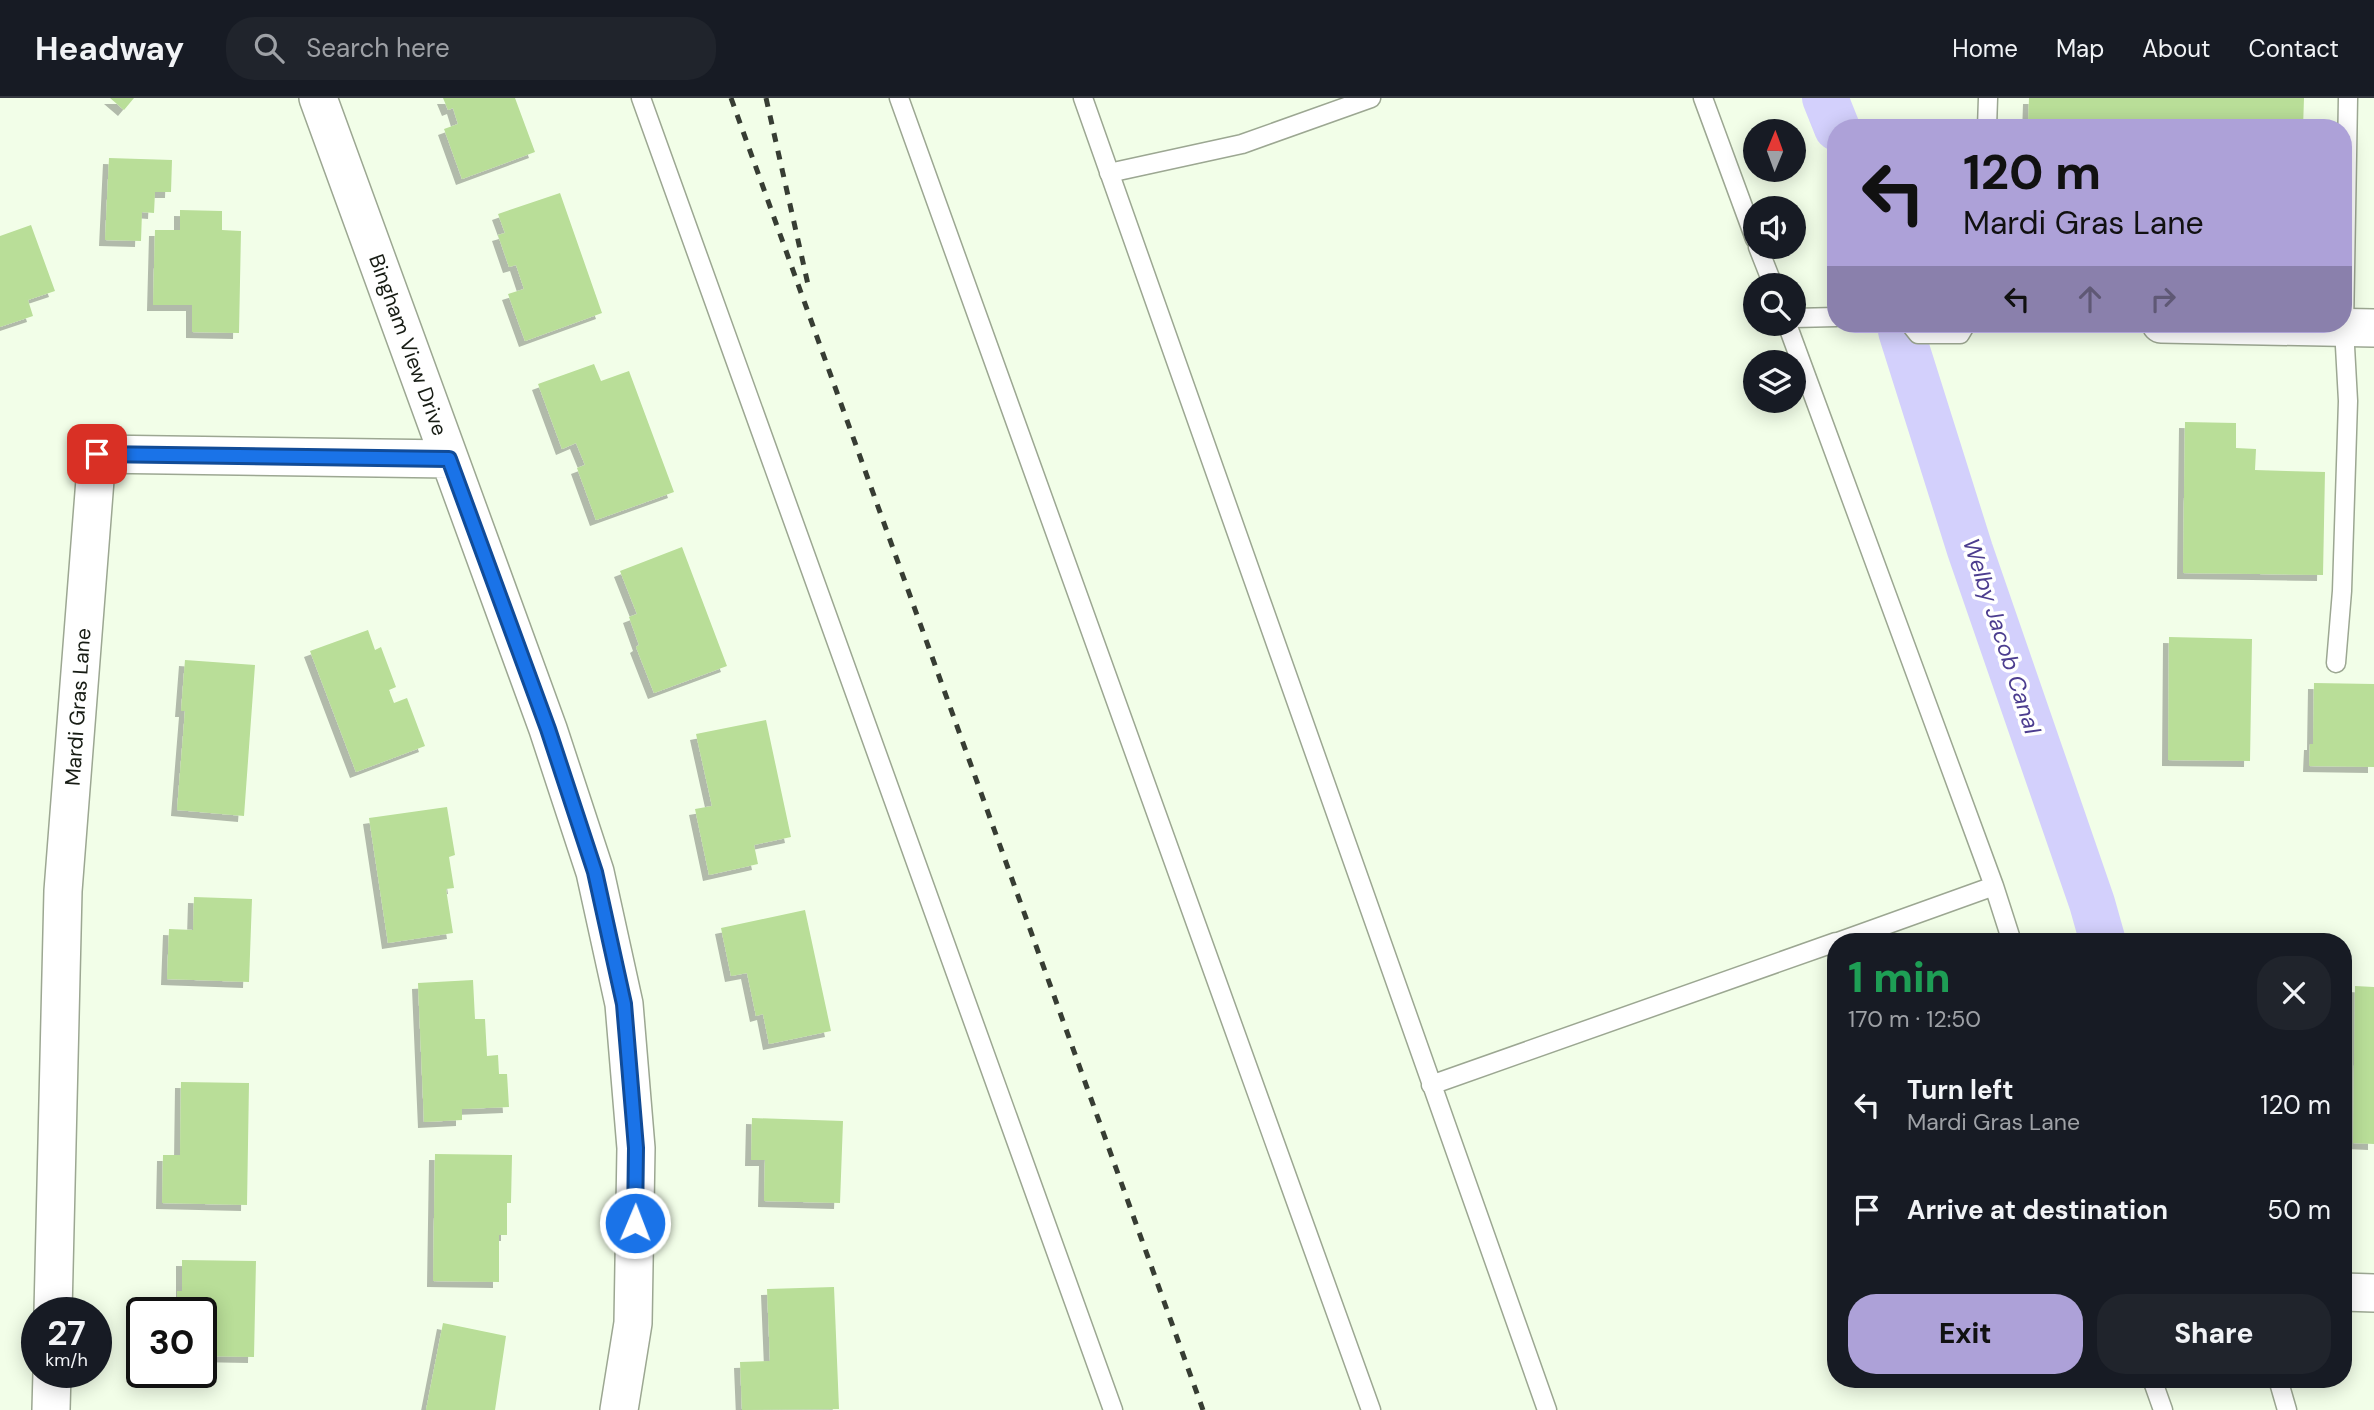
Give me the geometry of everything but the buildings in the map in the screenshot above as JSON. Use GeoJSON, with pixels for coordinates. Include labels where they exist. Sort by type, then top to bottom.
{"type":"FeatureCollection","features":[{"type":"Feature","properties":{"kind":"street","name":"Bingham View Drive"},"geometry":{"type":"LineString","coordinates":[[318,98],[548,729],[595,872],[624,1004],[636,1148],[634,1323],[619,1410]]}},
{"type":"Feature","properties":{"kind":"street","name":"Mardi Gras Lane"},"geometry":{"type":"LineString","coordinates":[[53,1297],[64,891],[97,454],[449,459]]}},
{"type":"Feature","properties":{"kind":"street"},"geometry":{"type":"LineString","coordinates":[[2352,1292],[2374,1293]]}},
{"type":"Feature","properties":{"kind":"street"},"geometry":{"type":"LineString","coordinates":[[51,1410],[52,1388]]}},
{"type":"Feature","properties":{"kind":"lane"},"geometry":{"type":"LineString","coordinates":[[641,98],[1113,1410]]}},
{"type":"Feature","properties":{"kind":"lane"},"geometry":{"type":"LineString","coordinates":[[899,98],[1371,1410]]}},
{"type":"Feature","properties":{"kind":"lane"},"geometry":{"type":"LineString","coordinates":[[1083,98],[1547,1410]]}},
{"type":"Feature","properties":{"kind":"lane"},"geometry":{"type":"LineString","coordinates":[[1109,173],[1242,144],[1371,98]]}},
{"type":"Feature","properties":{"kind":"lane"},"geometry":{"type":"LineString","coordinates":[[1703,98],[1743,206]]}},
{"type":"Feature","properties":{"kind":"lane"},"geometry":{"type":"LineString","coordinates":[[1987,119],[1988,98]]}},
{"type":"Feature","properties":{"kind":"lane"},"geometry":{"type":"LineString","coordinates":[[2347,119],[2348,98]]}},
{"type":"Feature","properties":{"kind":"lane"},"geometry":{"type":"LineString","coordinates":[[2336,663],[2342,592],[2348,401],[2359,328],[2352,256]]}},
{"type":"Feature","properties":{"kind":"lane"},"geometry":{"type":"LineString","coordinates":[[1806,318],[1827,317]]}},
{"type":"Feature","properties":{"kind":"lane"},"geometry":{"type":"LineString","coordinates":[[1917,333],[1960,333]]}},
{"type":"Feature","properties":{"kind":"lane"},"geometry":{"type":"LineString","coordinates":[[1791,336],[1994,886],[2008,933]]}},
{"type":"Feature","properties":{"kind":"lane"},"geometry":{"type":"LineString","coordinates":[[1862,933],[1994,886]]}},
{"type":"Feature","properties":{"kind":"lane"},"geometry":{"type":"LineString","coordinates":[[1432,1086],[1827,946]]}},
{"type":"Feature","properties":{"kind":"lane"},"geometry":{"type":"LineString","coordinates":[[2155,1388],[2161,1407]]}},
{"type":"Feature","properties":{"kind":"lane"},"geometry":{"type":"LineString","coordinates":[[2280,1388],[2287,1410]]}},
{"type":"Feature","properties":{"kind":"waterway","name":"Welby Jacob Canal"},"geometry":{"type":"LineString","coordinates":[[1825,98],[1833,119]]}},
{"type":"Feature","properties":{"kind":"waterway","name":"Welby Jacob Canal"},"geometry":{"type":"LineString","coordinates":[[1902,333],[1970,550],[2100,933]]}},
{"type":"Feature","properties":{"kind":"railway"},"geometry":{"type":"LineString","coordinates":[[731,98],[1203,1410]]}},
{"type":"Feature","properties":{"kind":"railway"},"geometry":{"type":"LineString","coordinates":[[766,98],[809,289]]}},
{"type":"Feature","properties":{"kind":"route"},"geometry":{"type":"LineString","coordinates":[[97,454],[449,459],[548,729],[595,872],[624,1004],[636,1148],[635,1223]]}}]}
